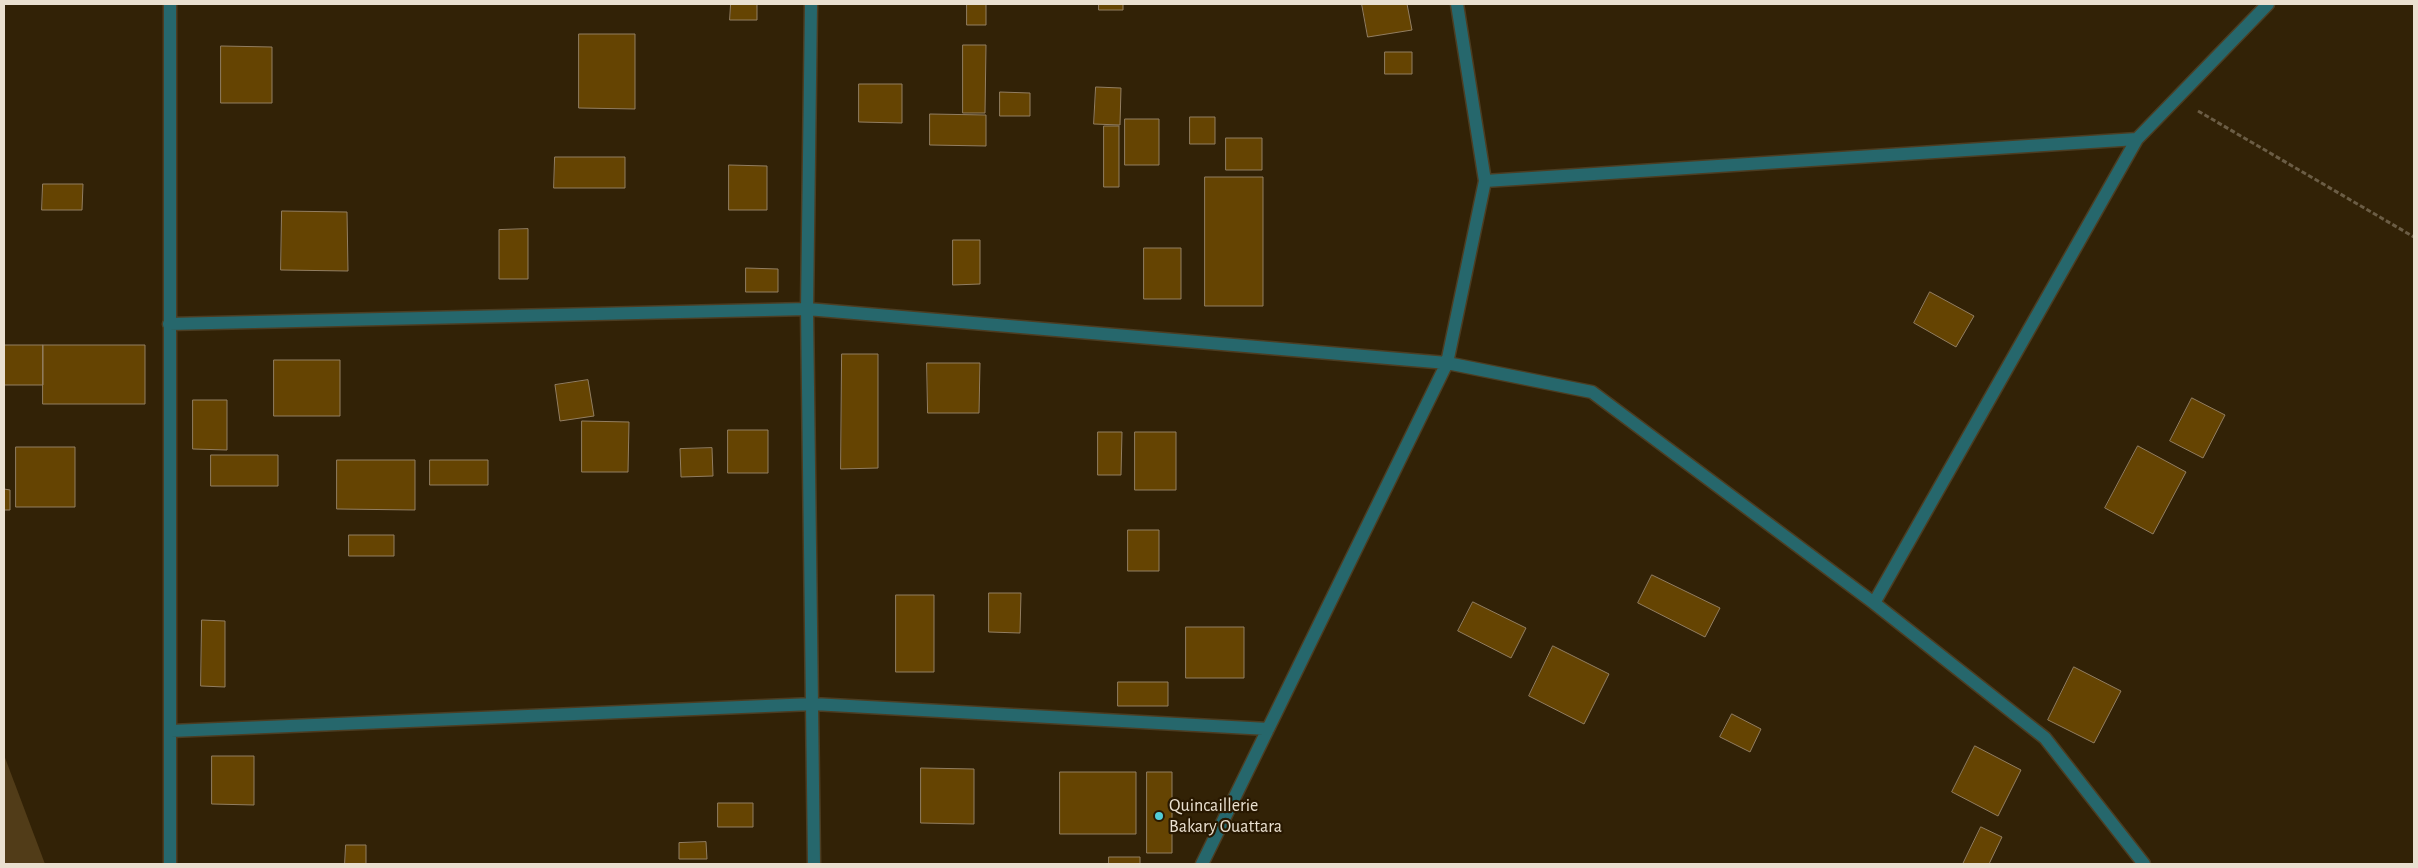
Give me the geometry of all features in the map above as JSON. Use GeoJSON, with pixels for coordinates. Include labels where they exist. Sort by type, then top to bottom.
{"type":"FeatureCollection","features":[{"type":"Feature","properties":{"kind":"street"},"geometry":{"type":"LineString","coordinates":[[170,4],[170,864]]}},
{"type":"Feature","properties":{"kind":"street"},"geometry":{"type":"LineString","coordinates":[[811,4],[807,309],[814,864]]}},
{"type":"Feature","properties":{"kind":"street"},"geometry":{"type":"LineString","coordinates":[[1202,864],[1447,363],[1485,181],[1457,4]]}},
{"type":"Feature","properties":{"kind":"street"},"geometry":{"type":"LineString","coordinates":[[1874,603],[2137,139],[2268,4]]}},
{"type":"Feature","properties":{"kind":"street"},"geometry":{"type":"LineString","coordinates":[[1485,181],[2137,139]]}},
{"type":"Feature","properties":{"kind":"street"},"geometry":{"type":"LineString","coordinates":[[170,324],[807,309],[1447,363],[1592,392],[1874,603],[2046,738],[2144,864]]}},
{"type":"Feature","properties":{"kind":"street"},"geometry":{"type":"LineString","coordinates":[[171,731],[813,704],[1268,729]]}},
{"type":"Feature","properties":{"kind":"path"},"geometry":{"type":"LineString","coordinates":[[2176,98],[2414,237]]}},
{"type":"Feature","properties":{"kind":"shaded area"},"geometry":{"type":"Polygon","coordinates":[[[4,755],[45,864],[4,864],[4,755]]]}},
{"type":"Feature","properties":{"kind":"building"},"geometry":{"type":"Polygon","coordinates":[[[731,4],[757,4],[757,20],[730,20],[731,4]]]}},
{"type":"Feature","properties":{"kind":"building"},"geometry":{"type":"Polygon","coordinates":[[[967,4],[986,4],[986,25],[967,25],[967,4]]]}},
{"type":"Feature","properties":{"kind":"building"},"geometry":{"type":"Polygon","coordinates":[[[1099,4],[1123,4],[1123,10],[1099,10],[1099,4]]]}},
{"type":"Feature","properties":{"kind":"building"},"geometry":{"type":"Polygon","coordinates":[[[1362,4],[1407,4],[1412,30],[1368,37],[1362,4]]]}},
{"type":"Feature","properties":{"kind":"building"},"geometry":{"type":"Polygon","coordinates":[[[579,34],[635,34],[635,109],[579,108],[579,34]]]}},
{"type":"Feature","properties":{"kind":"building"},"geometry":{"type":"Polygon","coordinates":[[[963,45],[986,45],[985,113],[963,113],[963,45]]]}},
{"type":"Feature","properties":{"kind":"building"},"geometry":{"type":"Polygon","coordinates":[[[221,46],[272,47],[272,103],[221,103],[221,46]]]}},
{"type":"Feature","properties":{"kind":"building"},"geometry":{"type":"Polygon","coordinates":[[[1385,52],[1412,52],[1412,74],[1385,74],[1385,52]]]}},
{"type":"Feature","properties":{"kind":"building"},"geometry":{"type":"Polygon","coordinates":[[[859,84],[902,84],[902,123],[859,122],[859,84]]]}},
{"type":"Feature","properties":{"kind":"building"},"geometry":{"type":"Polygon","coordinates":[[[1096,87],[1121,88],[1120,125],[1094,124],[1096,87]]]}},
{"type":"Feature","properties":{"kind":"building"},"geometry":{"type":"Polygon","coordinates":[[[1000,92],[1030,93],[1030,116],[1000,116],[1000,92]]]}},
{"type":"Feature","properties":{"kind":"building"},"geometry":{"type":"Polygon","coordinates":[[[930,114],[986,115],[986,146],[930,145],[930,114]]]}},
{"type":"Feature","properties":{"kind":"building"},"geometry":{"type":"Polygon","coordinates":[[[1190,117],[1215,117],[1215,144],[1190,144],[1190,117]]]}},
{"type":"Feature","properties":{"kind":"building"},"geometry":{"type":"Polygon","coordinates":[[[1125,119],[1159,119],[1159,165],[1125,165],[1125,119]]]}},
{"type":"Feature","properties":{"kind":"building"},"geometry":{"type":"Polygon","coordinates":[[[1104,126],[1119,126],[1119,187],[1104,187],[1104,126]]]}},
{"type":"Feature","properties":{"kind":"building"},"geometry":{"type":"Polygon","coordinates":[[[1226,138],[1262,138],[1262,170],[1226,170],[1226,138]]]}},
{"type":"Feature","properties":{"kind":"building"},"geometry":{"type":"Polygon","coordinates":[[[555,157],[625,157],[625,188],[554,188],[555,157]]]}},
{"type":"Feature","properties":{"kind":"building"},"geometry":{"type":"Polygon","coordinates":[[[729,165],[767,166],[767,210],[729,210],[729,165]]]}},
{"type":"Feature","properties":{"kind":"building"},"geometry":{"type":"Polygon","coordinates":[[[1205,177],[1263,177],[1263,306],[1205,306],[1205,177]]]}},
{"type":"Feature","properties":{"kind":"building"},"geometry":{"type":"Polygon","coordinates":[[[43,184],[83,184],[82,210],[42,210],[43,184]]]}},
{"type":"Feature","properties":{"kind":"building"},"geometry":{"type":"Polygon","coordinates":[[[282,211],[347,212],[348,271],[281,270],[282,211]]]}},
{"type":"Feature","properties":{"kind":"building"},"geometry":{"type":"Polygon","coordinates":[[[528,229],[528,279],[499,279],[499,230],[528,229]]]}},
{"type":"Feature","properties":{"kind":"building"},"geometry":{"type":"Polygon","coordinates":[[[953,240],[980,240],[980,284],[953,285],[953,240]]]}},
{"type":"Feature","properties":{"kind":"building"},"geometry":{"type":"Polygon","coordinates":[[[1144,248],[1181,248],[1181,299],[1144,299],[1144,248]]]}},
{"type":"Feature","properties":{"kind":"building"},"geometry":{"type":"Polygon","coordinates":[[[746,268],[778,269],[778,292],[746,292],[746,268]]]}},
{"type":"Feature","properties":{"kind":"building"},"geometry":{"type":"Polygon","coordinates":[[[1930,292],[1974,316],[1956,347],[1914,323],[1930,292]]]}},
{"type":"Feature","properties":{"kind":"building"},"geometry":{"type":"Polygon","coordinates":[[[4,345],[43,345],[43,385],[4,385],[4,345]]]}},
{"type":"Feature","properties":{"kind":"building"},"geometry":{"type":"Polygon","coordinates":[[[43,345],[145,345],[145,404],[43,404],[43,345]]]}},
{"type":"Feature","properties":{"kind":"building"},"geometry":{"type":"Polygon","coordinates":[[[842,354],[878,354],[878,468],[841,469],[842,354]]]}},
{"type":"Feature","properties":{"kind":"building"},"geometry":{"type":"Polygon","coordinates":[[[274,360],[340,360],[340,416],[274,416],[274,360]]]}},
{"type":"Feature","properties":{"kind":"building"},"geometry":{"type":"Polygon","coordinates":[[[927,363],[980,363],[979,413],[928,413],[927,363]]]}},
{"type":"Feature","properties":{"kind":"building"},"geometry":{"type":"Polygon","coordinates":[[[588,380],[594,416],[560,421],[555,385],[588,380]]]}},
{"type":"Feature","properties":{"kind":"building"},"geometry":{"type":"Polygon","coordinates":[[[2192,398],[2225,415],[2203,458],[2170,441],[2192,398]]]}},
{"type":"Feature","properties":{"kind":"building"},"geometry":{"type":"Polygon","coordinates":[[[193,400],[227,400],[227,450],[193,449],[193,400]]]}},
{"type":"Feature","properties":{"kind":"building"},"geometry":{"type":"Polygon","coordinates":[[[582,421],[629,422],[628,472],[582,472],[582,421]]]}},
{"type":"Feature","properties":{"kind":"building"},"geometry":{"type":"Polygon","coordinates":[[[728,430],[768,430],[768,473],[728,473],[728,430]]]}},
{"type":"Feature","properties":{"kind":"building"},"geometry":{"type":"Polygon","coordinates":[[[1098,432],[1122,432],[1121,475],[1098,475],[1098,432]]]}},
{"type":"Feature","properties":{"kind":"building"},"geometry":{"type":"Polygon","coordinates":[[[1135,432],[1176,432],[1176,490],[1135,490],[1135,432]]]}},
{"type":"Feature","properties":{"kind":"building"},"geometry":{"type":"Polygon","coordinates":[[[2138,446],[2186,472],[2153,534],[2105,508],[2138,446]]]}},
{"type":"Feature","properties":{"kind":"building"},"geometry":{"type":"Polygon","coordinates":[[[16,447],[75,447],[75,507],[16,507],[16,447]]]}},
{"type":"Feature","properties":{"kind":"building"},"geometry":{"type":"Polygon","coordinates":[[[712,448],[713,476],[681,477],[680,449],[712,448]]]}},
{"type":"Feature","properties":{"kind":"building"},"geometry":{"type":"Polygon","coordinates":[[[211,455],[278,455],[278,486],[211,486],[211,455]]]}},
{"type":"Feature","properties":{"kind":"building"},"geometry":{"type":"Polygon","coordinates":[[[337,460],[415,460],[415,510],[337,509],[337,460]]]}},
{"type":"Feature","properties":{"kind":"building"},"geometry":{"type":"Polygon","coordinates":[[[430,460],[488,460],[488,485],[430,485],[430,460]]]}},
{"type":"Feature","properties":{"kind":"building"},"geometry":{"type":"Polygon","coordinates":[[[4,489],[10,490],[10,510],[4,510],[4,489]]]}},
{"type":"Feature","properties":{"kind":"building"},"geometry":{"type":"Polygon","coordinates":[[[1128,530],[1159,530],[1159,571],[1128,571],[1128,530]]]}},
{"type":"Feature","properties":{"kind":"building"},"geometry":{"type":"Polygon","coordinates":[[[349,535],[394,535],[394,556],[349,556],[349,535]]]}},
{"type":"Feature","properties":{"kind":"building"},"geometry":{"type":"Polygon","coordinates":[[[1652,575],[1720,608],[1705,637],[1638,603],[1652,575]]]}},
{"type":"Feature","properties":{"kind":"building"},"geometry":{"type":"Polygon","coordinates":[[[989,593],[1021,593],[1020,633],[989,632],[989,593]]]}},
{"type":"Feature","properties":{"kind":"building"},"geometry":{"type":"Polygon","coordinates":[[[896,595],[934,595],[934,672],[896,672],[896,595]]]}},
{"type":"Feature","properties":{"kind":"building"},"geometry":{"type":"Polygon","coordinates":[[[1473,602],[1526,628],[1511,658],[1458,631],[1473,602]]]}},
{"type":"Feature","properties":{"kind":"building"},"geometry":{"type":"Polygon","coordinates":[[[202,620],[225,621],[225,687],[201,686],[202,620]]]}},
{"type":"Feature","properties":{"kind":"building"},"geometry":{"type":"Polygon","coordinates":[[[1186,627],[1244,627],[1244,678],[1186,678],[1186,627]]]}},
{"type":"Feature","properties":{"kind":"building"},"geometry":{"type":"Polygon","coordinates":[[[1553,646],[1609,674],[1584,724],[1529,696],[1553,646]]]}},
{"type":"Feature","properties":{"kind":"building"},"geometry":{"type":"Polygon","coordinates":[[[2074,667],[2121,691],[2094,743],[2048,720],[2074,667]]]}},
{"type":"Feature","properties":{"kind":"building"},"geometry":{"type":"Polygon","coordinates":[[[1118,682],[1168,682],[1168,706],[1118,706],[1118,682]]]}},
{"type":"Feature","properties":{"kind":"building"},"geometry":{"type":"Polygon","coordinates":[[[1732,714],[1761,729],[1750,752],[1720,737],[1732,714]]]}},
{"type":"Feature","properties":{"kind":"building"},"geometry":{"type":"Polygon","coordinates":[[[1975,746],[2021,770],[1998,816],[1952,792],[1975,746]]]}},
{"type":"Feature","properties":{"kind":"building"},"geometry":{"type":"Polygon","coordinates":[[[212,756],[254,756],[254,805],[212,804],[212,756]]]}},
{"type":"Feature","properties":{"kind":"building"},"geometry":{"type":"Polygon","coordinates":[[[921,768],[974,769],[974,824],[921,823],[921,768]]]}},
{"type":"Feature","properties":{"kind":"building"},"geometry":{"type":"Polygon","coordinates":[[[1060,772],[1136,772],[1136,834],[1060,834],[1060,772]]]}},
{"type":"Feature","properties":{"kind":"building"},"geometry":{"type":"Polygon","coordinates":[[[1147,772],[1172,772],[1172,853],[1147,853],[1147,772]]]}},
{"type":"Feature","properties":{"kind":"building"},"geometry":{"type":"Polygon","coordinates":[[[718,803],[753,803],[753,827],[718,827],[718,803]]]}},
{"type":"Feature","properties":{"kind":"building"},"geometry":{"type":"Polygon","coordinates":[[[1981,827],[2002,837],[1989,864],[1963,864],[1981,827]]]}},
{"type":"Feature","properties":{"kind":"building"},"geometry":{"type":"Polygon","coordinates":[[[706,842],[707,859],[679,859],[679,843],[706,842]]]}},
{"type":"Feature","properties":{"kind":"building"},"geometry":{"type":"Polygon","coordinates":[[[346,845],[366,845],[366,864],[345,864],[346,845]]]}},
{"type":"Feature","properties":{"kind":"building"},"geometry":{"type":"Polygon","coordinates":[[[1109,857],[1140,857],[1140,864],[1109,864],[1109,857]]]}},
{"type":"Feature","properties":{"kind":"place","name":"Quincaillerie Bakary Ouattara"},"geometry":{"type":"Point","coordinates":[1159,816]}}]}
